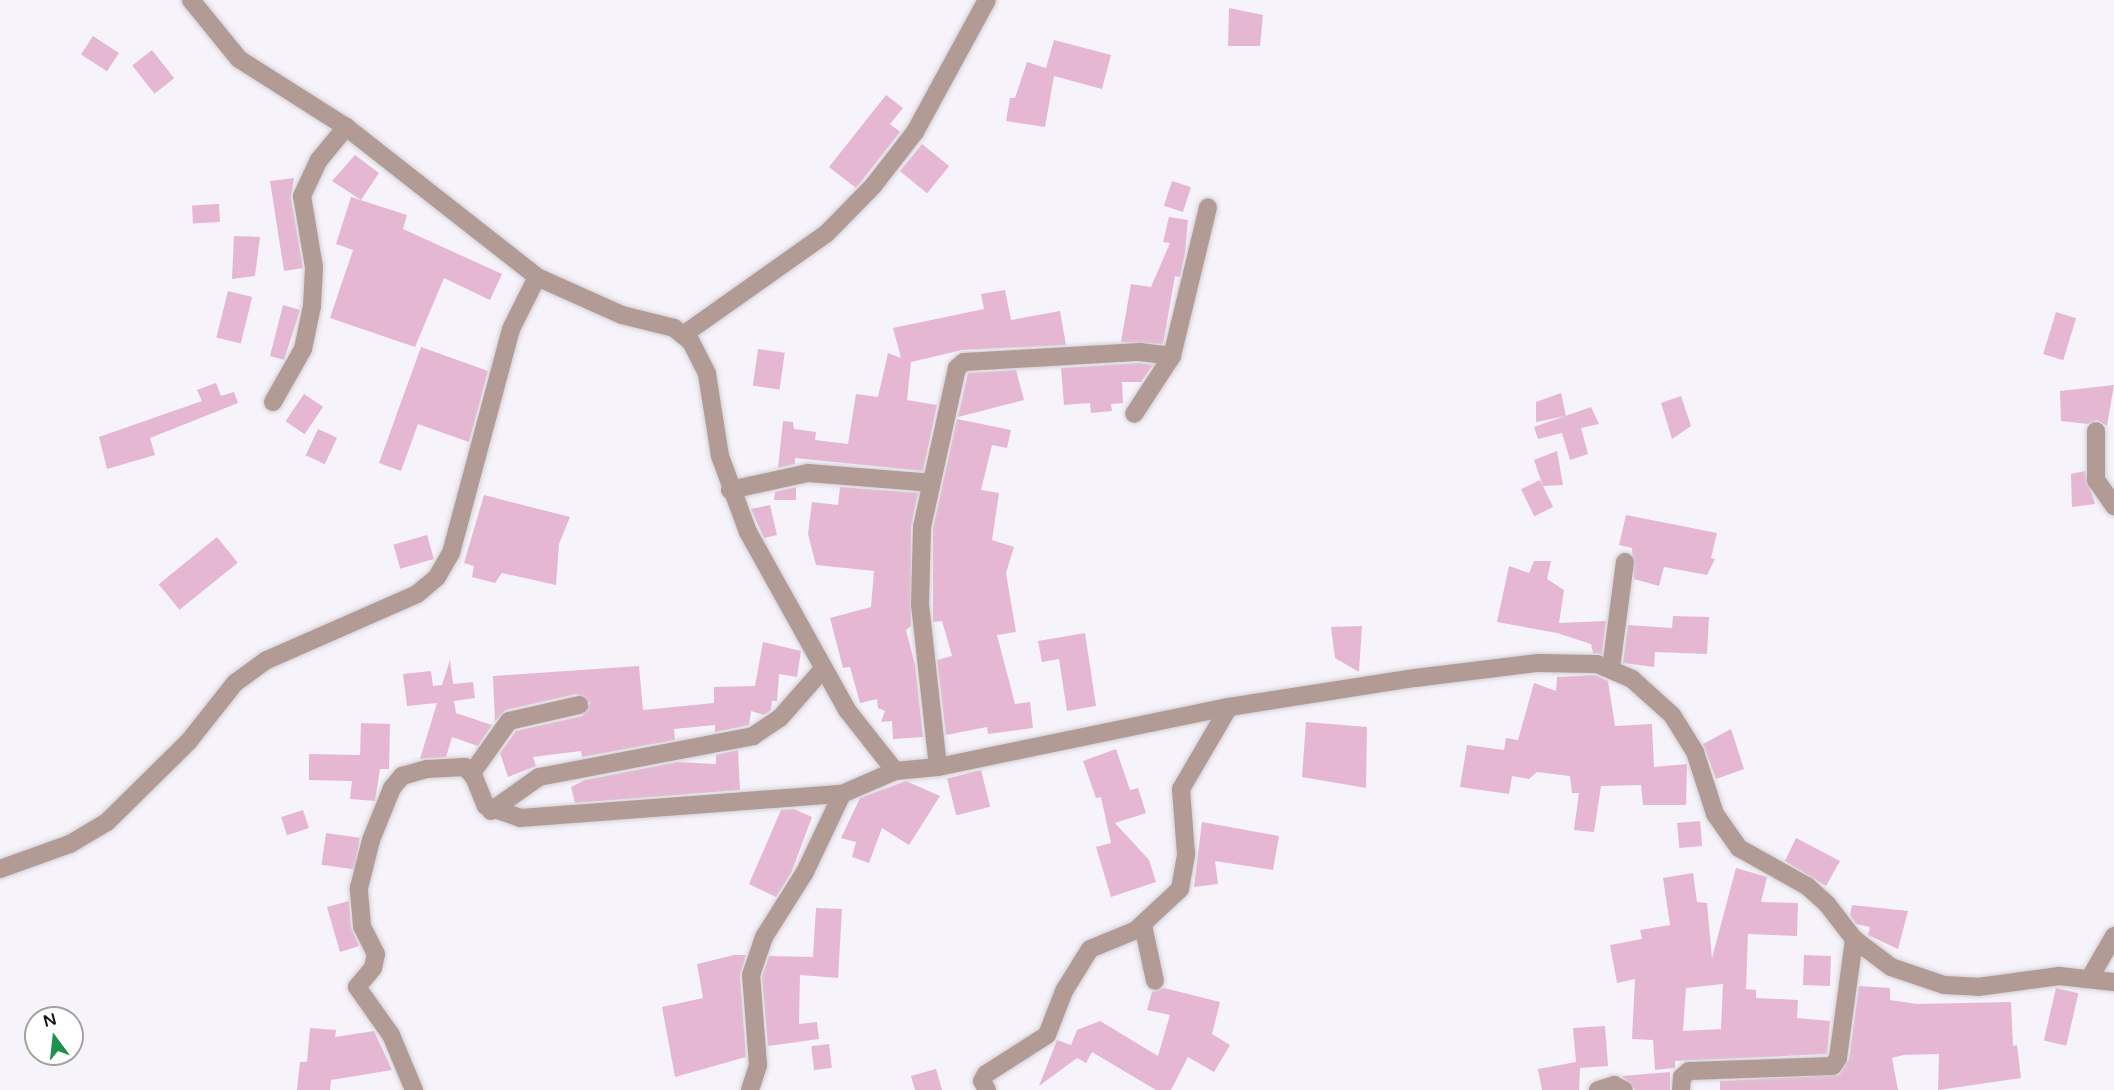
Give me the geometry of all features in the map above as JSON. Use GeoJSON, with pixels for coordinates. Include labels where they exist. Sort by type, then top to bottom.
{"type":"FeatureCollection","features":[{"type":"Feature","properties":{"kind":"street"},"geometry":{"type":"LineString","coordinates":[[191,0],[239,59],[346,127],[537,277],[611,311],[683,335],[696,349],[707,374],[730,490],[747,532],[823,669],[870,744],[896,771]]}},
{"type":"Feature","properties":{"kind":"street"},"geometry":{"type":"LineString","coordinates":[[683,335],[826,233],[873,186],[915,132],[987,0]]}},
{"type":"Feature","properties":{"kind":"street"},"geometry":{"type":"LineString","coordinates":[[273,402],[303,349],[312,306],[314,267],[302,196],[319,160],[346,127]]}},
{"type":"Feature","properties":{"kind":"street"},"geometry":{"type":"LineString","coordinates":[[1134,414],[1172,356],[1208,207]]}},
{"type":"Feature","properties":{"kind":"street"},"geometry":{"type":"LineString","coordinates":[[0,869],[70,844],[107,822],[189,741],[235,683],[267,660],[417,594],[433,582],[451,553],[511,329],[537,277]]}},
{"type":"Feature","properties":{"kind":"street"},"geometry":{"type":"LineString","coordinates":[[938,767],[920,604],[922,527],[960,364],[1140,352],[1172,356]]}},
{"type":"Feature","properties":{"kind":"street"},"geometry":{"type":"LineString","coordinates":[[2096,431],[2098,485],[2114,506]]}},
{"type":"Feature","properties":{"kind":"street"},"geometry":{"type":"LineString","coordinates":[[730,490],[808,473],[931,483]]}},
{"type":"Feature","properties":{"kind":"street"},"geometry":{"type":"LineString","coordinates":[[1611,668],[1625,562]]}},
{"type":"Feature","properties":{"kind":"street"},"geometry":{"type":"LineString","coordinates":[[414,1090],[391,1035],[357,987],[373,968],[376,954],[364,934],[359,888],[371,840],[398,779],[411,772],[465,767],[472,773],[491,810],[520,818],[601,815],[842,794],[896,771],[938,767],[1229,707],[1497,667],[1580,662],[1611,668],[1648,691],[1672,715],[1695,752],[1715,814],[1739,848],[1807,886],[1854,939],[1891,967],[1931,983],[1978,987],[2091,976],[2114,982]]}},
{"type":"Feature","properties":{"kind":"street"},"geometry":{"type":"LineString","coordinates":[[491,810],[539,777],[753,736],[780,718],[823,669]]}},
{"type":"Feature","properties":{"kind":"street"},"geometry":{"type":"LineString","coordinates":[[472,773],[509,721],[579,705]]}},
{"type":"Feature","properties":{"kind":"street"},"geometry":{"type":"LineString","coordinates":[[987,1090],[982,1081],[986,1074],[1047,1035],[1065,991],[1090,949],[1143,925],[1184,880],[1181,789],[1229,707]]}},
{"type":"Feature","properties":{"kind":"street"},"geometry":{"type":"LineString","coordinates":[[750,1090],[758,1065],[753,963],[805,872],[842,794]]}},
{"type":"Feature","properties":{"kind":"street"},"geometry":{"type":"LineString","coordinates":[[1143,925],[1155,981]]}},
{"type":"Feature","properties":{"kind":"street"},"geometry":{"type":"LineString","coordinates":[[2091,976],[2114,936]]}},
{"type":"Feature","properties":{"kind":"street"},"geometry":{"type":"LineString","coordinates":[[1681,1090],[1682,1077],[1689,1071],[1826,1069],[1836,1064],[1854,939]]}},
{"type":"Feature","properties":{"kind":"street"},"geometry":{"type":"LineString","coordinates":[[1598,1090],[1614,1085],[1624,1090]]}},
{"type":"Feature","properties":{"kind":"building"},"geometry":{"type":"Polygon","coordinates":[[[1229,8],[1263,15],[1260,46],[1228,46],[1229,8]]]}},
{"type":"Feature","properties":{"kind":"building"},"geometry":{"type":"Polygon","coordinates":[[[93,36],[119,53],[107,71],[81,54],[93,36]]]}},
{"type":"Feature","properties":{"kind":"building"},"geometry":{"type":"Polygon","coordinates":[[[1054,40],[1111,55],[1102,89],[1054,76],[1045,127],[1006,121],[1010,98],[1015,98],[1027,62],[1046,68],[1054,40]]]}},
{"type":"Feature","properties":{"kind":"building"},"geometry":{"type":"Polygon","coordinates":[[[152,50],[174,78],[154,94],[132,65],[152,50]]]}},
{"type":"Feature","properties":{"kind":"building"},"geometry":{"type":"Polygon","coordinates":[[[886,95],[903,108],[890,124],[900,132],[856,188],[829,167],[886,95]]]}},
{"type":"Feature","properties":{"kind":"building"},"geometry":{"type":"Polygon","coordinates":[[[922,144],[949,166],[927,193],[900,171],[922,144]]]}},
{"type":"Feature","properties":{"kind":"building"},"geometry":{"type":"Polygon","coordinates":[[[355,155],[379,173],[361,200],[332,181],[355,155]]]}},
{"type":"Feature","properties":{"kind":"building"},"geometry":{"type":"Polygon","coordinates":[[[294,178],[291,198],[303,268],[284,271],[270,181],[294,178]]]}},
{"type":"Feature","properties":{"kind":"building"},"geometry":{"type":"Polygon","coordinates":[[[1172,181],[1191,187],[1183,212],[1164,206],[1172,181]]]}},
{"type":"Feature","properties":{"kind":"building"},"geometry":{"type":"Polygon","coordinates":[[[351,197],[407,215],[403,229],[502,274],[490,300],[444,278],[415,347],[330,318],[353,250],[336,244],[351,197]]]}},
{"type":"Feature","properties":{"kind":"building"},"geometry":{"type":"Polygon","coordinates":[[[219,204],[220,222],[193,223],[192,205],[219,204]]]}},
{"type":"Feature","properties":{"kind":"building"},"geometry":{"type":"Polygon","coordinates":[[[1169,217],[1188,220],[1185,253],[1180,277],[1175,276],[1163,344],[1121,342],[1131,284],[1151,287],[1170,243],[1163,242],[1169,217]]]}},
{"type":"Feature","properties":{"kind":"building"},"geometry":{"type":"Polygon","coordinates":[[[234,236],[260,237],[255,276],[232,279],[234,236]]]}},
{"type":"Feature","properties":{"kind":"building"},"geometry":{"type":"Polygon","coordinates":[[[1005,290],[1011,320],[1060,311],[1066,345],[962,350],[911,362],[907,400],[937,405],[923,471],[795,458],[795,464],[778,468],[783,421],[793,422],[794,429],[816,432],[815,440],[848,444],[856,394],[878,397],[888,353],[901,358],[893,328],[984,309],[981,294],[1005,290]]]}},
{"type":"Feature","properties":{"kind":"building"},"geometry":{"type":"Polygon","coordinates":[[[228,291],[252,297],[241,344],[216,338],[228,291]]]}},
{"type":"Feature","properties":{"kind":"building"},"geometry":{"type":"Polygon","coordinates":[[[283,305],[300,310],[284,360],[270,356],[283,305]]]}},
{"type":"Feature","properties":{"kind":"building"},"geometry":{"type":"Polygon","coordinates":[[[2056,312],[2076,318],[2063,360],[2043,354],[2056,312]]]}},
{"type":"Feature","properties":{"kind":"building"},"geometry":{"type":"Polygon","coordinates":[[[421,347],[488,371],[469,442],[418,424],[401,471],[379,463],[421,347]]]}},
{"type":"Feature","properties":{"kind":"building"},"geometry":{"type":"Polygon","coordinates":[[[758,349],[785,353],[780,389],[753,386],[758,349]]]}},
{"type":"Feature","properties":{"kind":"building"},"geometry":{"type":"Polygon","coordinates":[[[1140,363],[1153,365],[1141,382],[1122,382],[1123,403],[1111,404],[1112,411],[1091,413],[1090,403],[1064,405],[1061,368],[1140,363]]]}},
{"type":"Feature","properties":{"kind":"building"},"geometry":{"type":"Polygon","coordinates":[[[1016,370],[1024,400],[958,417],[968,373],[1016,370]]]}},
{"type":"Feature","properties":{"kind":"building"},"geometry":{"type":"Polygon","coordinates":[[[216,383],[221,396],[234,392],[238,403],[150,438],[155,455],[107,469],[99,437],[202,401],[197,390],[216,383]]]}},
{"type":"Feature","properties":{"kind":"building"},"geometry":{"type":"Polygon","coordinates":[[[2114,385],[2107,426],[2097,420],[2088,424],[2061,421],[2060,391],[2114,385]]]}},
{"type":"Feature","properties":{"kind":"building"},"geometry":{"type":"Polygon","coordinates":[[[1561,393],[1566,416],[1536,422],[1536,402],[1561,393]]]}},
{"type":"Feature","properties":{"kind":"building"},"geometry":{"type":"Polygon","coordinates":[[[304,394],[323,407],[305,434],[286,421],[304,394]]]}},
{"type":"Feature","properties":{"kind":"building"},"geometry":{"type":"Polygon","coordinates":[[[1681,396],[1691,426],[1672,439],[1661,403],[1681,396]]]}},
{"type":"Feature","properties":{"kind":"building"},"geometry":{"type":"Polygon","coordinates":[[[1591,407],[1599,424],[1581,428],[1588,454],[1570,460],[1562,433],[1538,439],[1534,427],[1591,407]]]}},
{"type":"Feature","properties":{"kind":"building"},"geometry":{"type":"Polygon","coordinates":[[[957,419],[1011,430],[1007,448],[992,445],[981,490],[999,493],[992,540],[1014,547],[1006,573],[1016,632],[997,635],[1015,704],[1030,702],[1033,728],[988,734],[987,727],[946,735],[937,660],[952,656],[942,621],[933,622],[933,528],[957,419]]]}},
{"type":"Feature","properties":{"kind":"building"},"geometry":{"type":"Polygon","coordinates":[[[318,429],[337,438],[325,464],[306,455],[318,429]]]}},
{"type":"Feature","properties":{"kind":"building"},"geometry":{"type":"Polygon","coordinates":[[[1557,451],[1563,485],[1543,486],[1534,460],[1557,451]]]}},
{"type":"Feature","properties":{"kind":"building"},"geometry":{"type":"Polygon","coordinates":[[[2085,471],[2095,504],[2072,507],[2071,474],[2085,471]]]}},
{"type":"Feature","properties":{"kind":"building"},"geometry":{"type":"Polygon","coordinates":[[[1540,480],[1553,507],[1534,516],[1521,489],[1540,480]]]}},
{"type":"Feature","properties":{"kind":"building"},"geometry":{"type":"Polygon","coordinates":[[[796,487],[796,500],[774,500],[775,492],[796,487]]]}},
{"type":"Feature","properties":{"kind":"building"},"geometry":{"type":"Polygon","coordinates":[[[840,487],[918,493],[911,527],[911,626],[906,630],[915,665],[923,737],[893,739],[892,721],[881,722],[885,711],[878,708],[877,699],[860,703],[850,667],[843,668],[830,618],[871,607],[874,571],[816,565],[808,534],[812,502],[838,505],[840,487]]]}},
{"type":"Feature","properties":{"kind":"building"},"geometry":{"type":"Polygon","coordinates":[[[484,495],[570,517],[559,544],[556,585],[502,573],[495,583],[472,577],[474,566],[464,563],[484,495]]]}},
{"type":"Feature","properties":{"kind":"building"},"geometry":{"type":"Polygon","coordinates":[[[770,505],[777,535],[764,538],[751,509],[770,505]]]}},
{"type":"Feature","properties":{"kind":"building"},"geometry":{"type":"Polygon","coordinates":[[[1626,515],[1717,533],[1711,558],[1715,559],[1707,575],[1664,567],[1659,586],[1634,579],[1632,548],[1619,545],[1626,515]]]}},
{"type":"Feature","properties":{"kind":"building"},"geometry":{"type":"Polygon","coordinates":[[[427,535],[434,559],[400,569],[393,545],[427,535]]]}},
{"type":"Feature","properties":{"kind":"building"},"geometry":{"type":"Polygon","coordinates":[[[217,537],[238,563],[179,610],[159,584],[217,537]]]}},
{"type":"Feature","properties":{"kind":"building"},"geometry":{"type":"Polygon","coordinates":[[[1534,561],[1551,561],[1547,579],[1564,590],[1559,623],[1606,621],[1602,654],[1593,653],[1591,644],[1557,633],[1497,622],[1509,566],[1529,573],[1534,561]]]}},
{"type":"Feature","properties":{"kind":"building"},"geometry":{"type":"Polygon","coordinates":[[[1673,616],[1709,617],[1707,654],[1655,652],[1654,667],[1623,663],[1628,625],[1672,628],[1673,616]]]}},
{"type":"Feature","properties":{"kind":"building"},"geometry":{"type":"Polygon","coordinates":[[[1362,626],[1359,672],[1335,658],[1331,627],[1362,626]]]}},
{"type":"Feature","properties":{"kind":"building"},"geometry":{"type":"Polygon","coordinates":[[[1085,633],[1096,706],[1067,711],[1059,659],[1042,662],[1038,641],[1085,633]]]}},
{"type":"Feature","properties":{"kind":"building"},"geometry":{"type":"Polygon","coordinates":[[[763,642],[801,651],[797,677],[779,674],[777,701],[772,701],[771,710],[764,715],[751,711],[749,725],[715,732],[715,725],[674,729],[675,740],[582,757],[581,751],[533,757],[536,766],[508,777],[500,753],[516,731],[582,716],[590,703],[576,694],[506,710],[495,721],[493,676],[639,666],[643,710],[714,703],[714,687],[755,686],[763,642]]]}},
{"type":"Feature","properties":{"kind":"building"},"geometry":{"type":"Polygon","coordinates":[[[450,660],[453,684],[473,682],[475,698],[454,701],[456,713],[492,725],[478,746],[452,737],[446,757],[420,759],[437,703],[407,706],[403,674],[431,671],[433,686],[442,685],[450,660]]]}},
{"type":"Feature","properties":{"kind":"building"},"geometry":{"type":"Polygon","coordinates":[[[1595,675],[1608,681],[1615,726],[1652,724],[1654,767],[1687,764],[1686,805],[1643,805],[1641,785],[1601,786],[1594,832],[1574,830],[1579,793],[1572,793],[1570,776],[1537,772],[1529,779],[1512,776],[1509,794],[1460,787],[1467,745],[1504,750],[1506,738],[1518,740],[1534,683],[1556,691],[1557,677],[1595,675]]]}},
{"type":"Feature","properties":{"kind":"building"},"geometry":{"type":"Polygon","coordinates":[[[1306,722],[1367,727],[1366,788],[1302,777],[1306,722]]]}},
{"type":"Feature","properties":{"kind":"building"},"geometry":{"type":"Polygon","coordinates":[[[361,723],[390,724],[389,769],[380,769],[375,801],[350,799],[352,781],[309,780],[309,754],[360,755],[361,723]]]}},
{"type":"Feature","properties":{"kind":"building"},"geometry":{"type":"Polygon","coordinates":[[[1731,729],[1744,769],[1716,779],[1703,744],[1731,729]]]}},
{"type":"Feature","properties":{"kind":"building"},"geometry":{"type":"Polygon","coordinates":[[[1116,749],[1130,790],[1138,788],[1146,813],[1115,823],[1149,860],[1156,882],[1111,897],[1096,847],[1111,843],[1101,797],[1096,798],[1083,761],[1116,749]]]}},
{"type":"Feature","properties":{"kind":"building"},"geometry":{"type":"Polygon","coordinates":[[[738,750],[740,790],[575,803],[571,787],[585,780],[677,762],[716,764],[716,755],[738,750]]]}},
{"type":"Feature","properties":{"kind":"building"},"geometry":{"type":"Polygon","coordinates":[[[981,770],[990,807],[956,815],[947,778],[981,770]]]}},
{"type":"Feature","properties":{"kind":"building"},"geometry":{"type":"Polygon","coordinates":[[[906,781],[940,796],[909,845],[882,828],[869,863],[852,857],[856,842],[841,838],[860,798],[906,781]]]}},
{"type":"Feature","properties":{"kind":"building"},"geometry":{"type":"Polygon","coordinates":[[[794,809],[812,817],[791,873],[776,897],[749,884],[781,810],[794,809]]]}},
{"type":"Feature","properties":{"kind":"building"},"geometry":{"type":"Polygon","coordinates":[[[303,810],[309,828],[287,835],[281,817],[303,810]]]}},
{"type":"Feature","properties":{"kind":"building"},"geometry":{"type":"Polygon","coordinates":[[[1700,821],[1702,846],[1679,848],[1677,823],[1700,821]]]}},
{"type":"Feature","properties":{"kind":"building"},"geometry":{"type":"Polygon","coordinates":[[[1202,822],[1279,836],[1273,870],[1215,861],[1218,884],[1194,887],[1202,822]]]}},
{"type":"Feature","properties":{"kind":"building"},"geometry":{"type":"Polygon","coordinates":[[[326,833],[360,838],[355,869],[322,865],[326,833]]]}},
{"type":"Feature","properties":{"kind":"building"},"geometry":{"type":"Polygon","coordinates":[[[1796,838],[1840,861],[1826,886],[1785,861],[1796,838]]]}},
{"type":"Feature","properties":{"kind":"building"},"geometry":{"type":"Polygon","coordinates":[[[1736,868],[1767,877],[1761,902],[1798,903],[1797,936],[1748,934],[1746,989],[1756,990],[1756,998],[1798,1000],[1797,1018],[1830,1021],[1827,1054],[1675,1061],[1675,1068],[1655,1070],[1653,1040],[1632,1039],[1635,979],[1617,983],[1610,945],[1642,939],[1640,930],[1670,925],[1663,878],[1693,873],[1697,902],[1707,903],[1712,958],[1736,868]],[[1723,984],[1686,988],[1683,1031],[1721,1029],[1723,984]]]}},
{"type":"Feature","properties":{"kind":"building"},"geometry":{"type":"Polygon","coordinates":[[[349,901],[351,927],[359,946],[340,952],[327,907],[349,901]]]}},
{"type":"Feature","properties":{"kind":"building"},"geometry":{"type":"Polygon","coordinates":[[[1852,905],[1908,911],[1898,949],[1868,935],[1870,927],[1856,924],[1850,915],[1852,905]]]}},
{"type":"Feature","properties":{"kind":"building"},"geometry":{"type":"Polygon","coordinates":[[[816,908],[842,909],[838,978],[800,975],[799,1024],[817,1022],[819,1039],[768,1046],[762,976],[769,956],[813,957],[816,908]]]}},
{"type":"Feature","properties":{"kind":"building"},"geometry":{"type":"Polygon","coordinates":[[[734,955],[746,955],[740,976],[746,1057],[675,1077],[662,1007],[703,998],[697,964],[734,955]]]}},
{"type":"Feature","properties":{"kind":"building"},"geometry":{"type":"Polygon","coordinates":[[[1804,955],[1831,956],[1830,986],[1803,985],[1804,955]]]}},
{"type":"Feature","properties":{"kind":"building"},"geometry":{"type":"Polygon","coordinates":[[[1859,986],[1890,988],[1890,1000],[1917,1004],[2011,1002],[2013,1046],[2017,1045],[2021,1078],[1938,1090],[1939,1054],[1903,1055],[1892,1058],[1898,1090],[1720,1090],[1720,1081],[1839,1075],[1849,1059],[1859,986]]]}},
{"type":"Feature","properties":{"kind":"building"},"geometry":{"type":"Polygon","coordinates":[[[1164,988],[1220,1002],[1212,1034],[1230,1045],[1214,1072],[1188,1057],[1171,1090],[1156,1090],[1092,1052],[1086,1063],[1077,1058],[1039,1086],[1057,1040],[1071,1045],[1077,1030],[1100,1021],[1158,1056],[1170,1015],[1147,1010],[1152,992],[1164,988]]]}},
{"type":"Feature","properties":{"kind":"building"},"geometry":{"type":"Polygon","coordinates":[[[2056,988],[2078,993],[2066,1046],[2044,1041],[2056,988]]]}},
{"type":"Feature","properties":{"kind":"building"},"geometry":{"type":"Polygon","coordinates":[[[1605,1026],[1608,1066],[1580,1068],[1579,1090],[1542,1090],[1538,1069],[1576,1062],[1573,1028],[1605,1026]]]}},
{"type":"Feature","properties":{"kind":"building"},"geometry":{"type":"Polygon","coordinates":[[[310,1028],[336,1030],[335,1037],[374,1031],[392,1070],[331,1080],[330,1090],[297,1090],[300,1062],[307,1062],[310,1028]]]}},
{"type":"Feature","properties":{"kind":"building"},"geometry":{"type":"Polygon","coordinates":[[[829,1044],[832,1068],[814,1070],[811,1046],[829,1044]]]}},
{"type":"Feature","properties":{"kind":"building"},"geometry":{"type":"Polygon","coordinates":[[[936,1069],[942,1090],[915,1090],[911,1076],[936,1069]]]}},
{"type":"Feature","properties":{"kind":"building"},"geometry":{"type":"Polygon","coordinates":[[[1670,1072],[1670,1090],[1635,1090],[1622,1076],[1670,1072]]]}}]}
